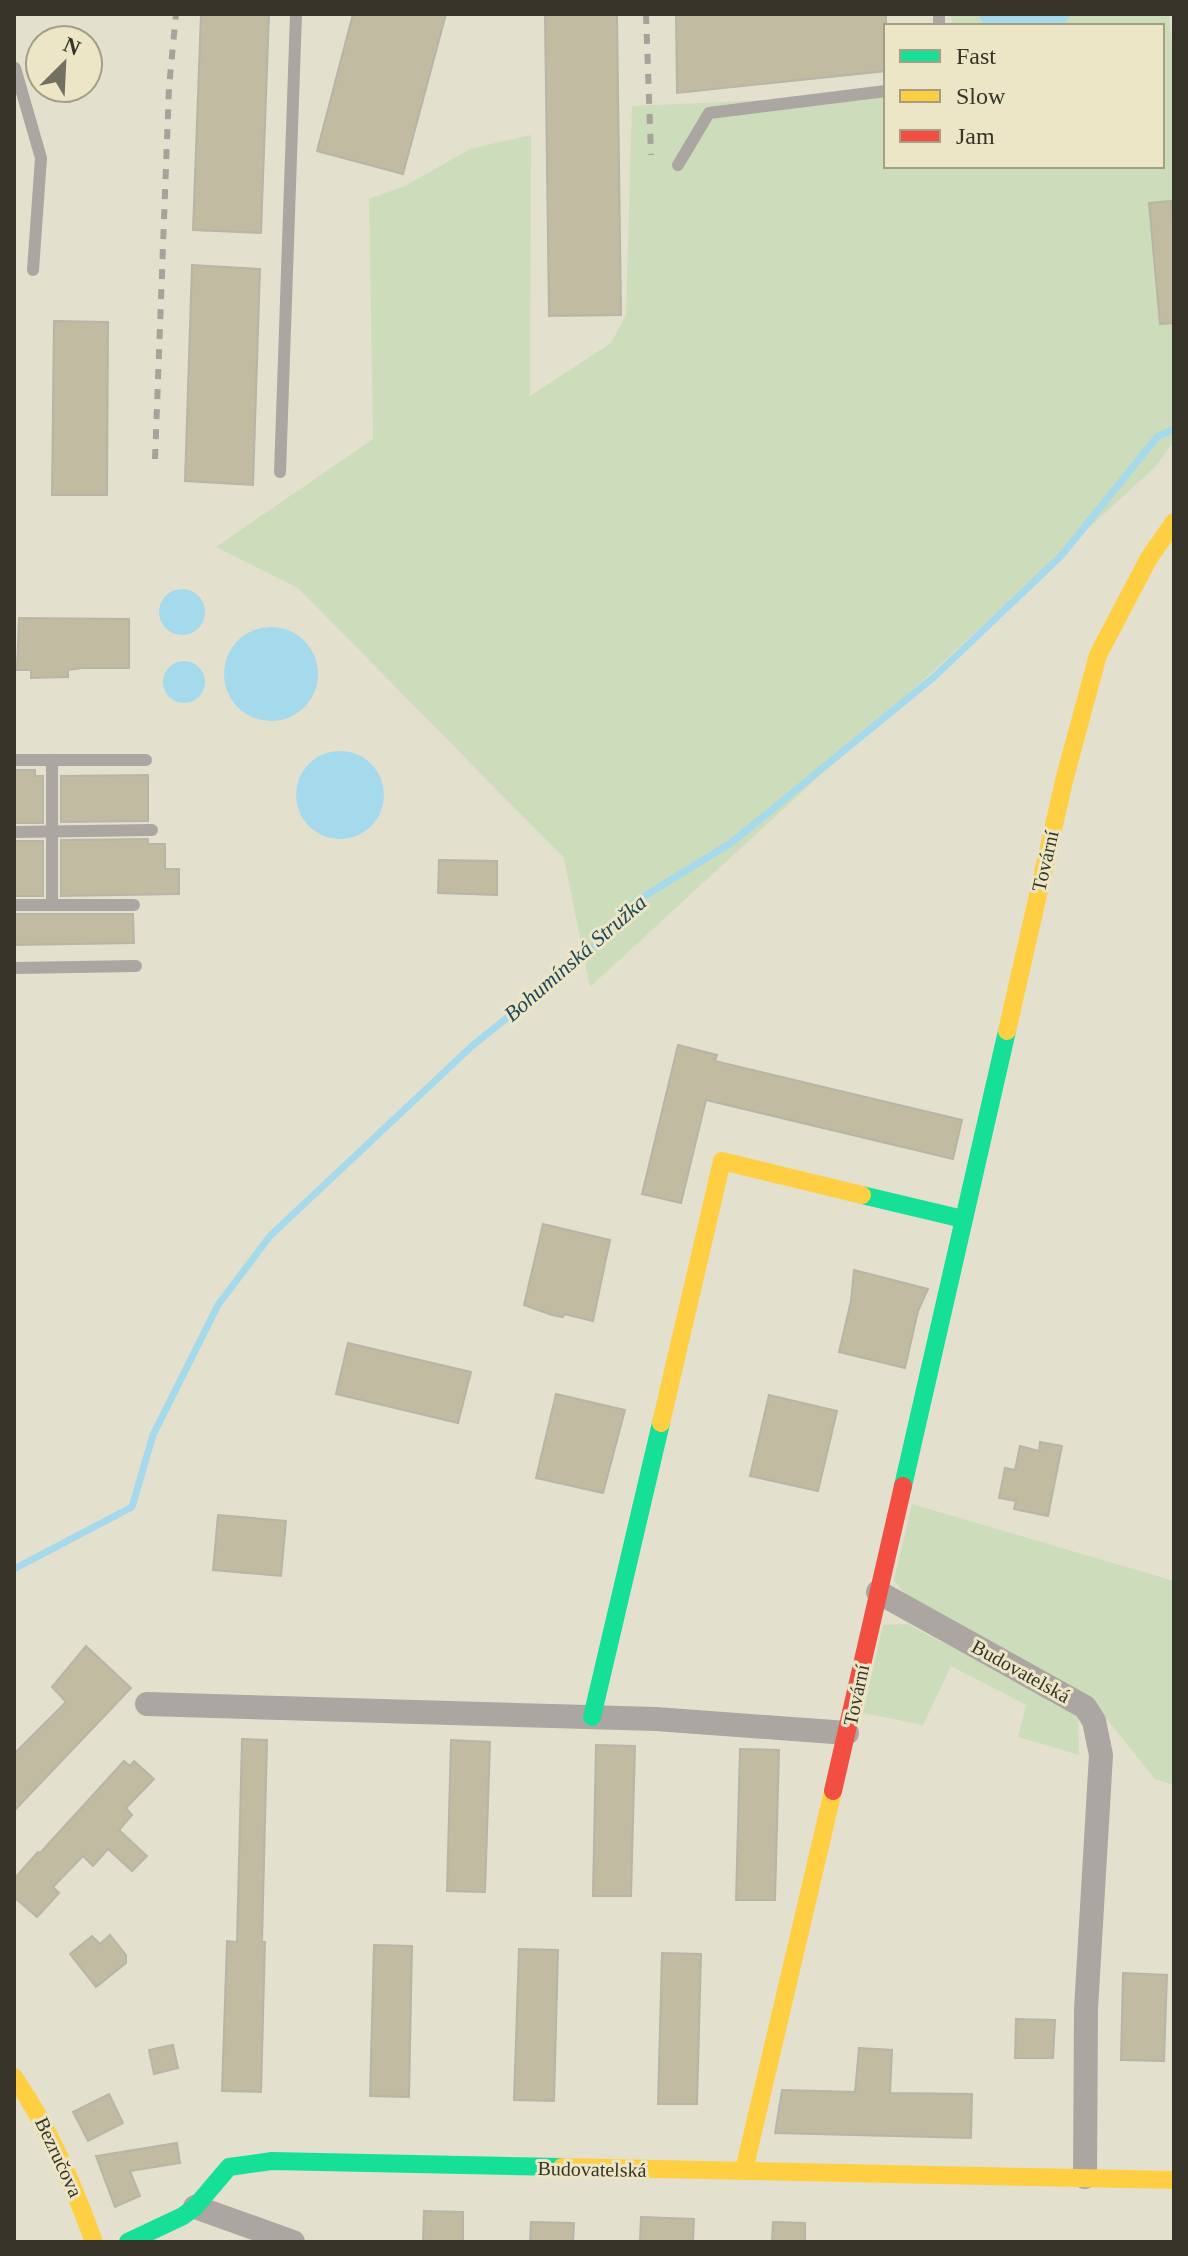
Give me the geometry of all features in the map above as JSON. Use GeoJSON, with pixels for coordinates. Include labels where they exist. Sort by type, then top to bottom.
{"type":"FeatureCollection","features":[{"type":"Feature","properties":{"kind":"street","name":"Tovární"},"geometry":{"type":"LineString","coordinates":[[744,2170],[1065,777],[1098,655],[1149,558],[1174,522]]}},
{"type":"Feature","properties":{"kind":"street"},"geometry":{"type":"LineString","coordinates":[[592,1717],[722,1161],[963,1219]]}},
{"type":"Feature","properties":{"kind":"street","name":"Budovatelská"},"geometry":{"type":"LineString","coordinates":[[878,1592],[1085,1707],[1094,1721],[1101,1755],[1086,2009],[1085,2177]]}},
{"type":"Feature","properties":{"kind":"street"},"geometry":{"type":"LineString","coordinates":[[147,1704],[592,1717],[847,1733]]}},
{"type":"Feature","properties":{"kind":"street","name":"Bezručova"},"geometry":{"type":"LineString","coordinates":[[14,2077],[52,2137],[74,2185],[94,2242]]}},
{"type":"Feature","properties":{"kind":"street","name":"Budovatelská"},"geometry":{"type":"LineString","coordinates":[[128,2242],[169,2225],[195,2207],[229,2167],[272,2161],[1174,2180]]}},
{"type":"Feature","properties":{"kind":"street"},"geometry":{"type":"LineString","coordinates":[[195,2207],[293,2242]]}},
{"type":"Feature","properties":{"kind":"lane"},"geometry":{"type":"LineString","coordinates":[[280,472],[296,14]]}},
{"type":"Feature","properties":{"kind":"lane"},"geometry":{"type":"LineString","coordinates":[[15,68],[41,158],[33,270]]}},
{"type":"Feature","properties":{"kind":"lane"},"geometry":{"type":"LineString","coordinates":[[678,165],[709,113],[884,91]]}},
{"type":"Feature","properties":{"kind":"lane"},"geometry":{"type":"LineString","coordinates":[[14,760],[146,760]]}},
{"type":"Feature","properties":{"kind":"lane"},"geometry":{"type":"LineString","coordinates":[[52,760],[52,905]]}},
{"type":"Feature","properties":{"kind":"lane"},"geometry":{"type":"LineString","coordinates":[[14,832],[152,830]]}},
{"type":"Feature","properties":{"kind":"lane"},"geometry":{"type":"LineString","coordinates":[[14,905],[134,905]]}},
{"type":"Feature","properties":{"kind":"lane"},"geometry":{"type":"LineString","coordinates":[[14,968],[136,966]]}},
{"type":"Feature","properties":{"kind":"green space"},"geometry":{"type":"Polygon","coordinates":[[[951,14],[1169,14],[1174,69],[1174,441],[1156,466],[590,987],[564,858],[298,588],[216,547],[373,439],[369,199],[405,186],[470,149],[531,135],[530,396],[611,343],[626,315],[632,106],[884,95],[884,168],[1164,168],[1164,24],[952,24],[951,14]]]}},
{"type":"Feature","properties":{"kind":"green space"},"geometry":{"type":"Polygon","coordinates":[[[912,1504],[1174,1581],[1174,1785],[1155,1779],[1093,1702],[914,1605],[894,1580],[912,1504]]]}},
{"type":"Feature","properties":{"kind":"green space"},"geometry":{"type":"Polygon","coordinates":[[[907,1624],[1078,1713],[1079,1755],[1018,1737],[1026,1705],[951,1666],[923,1725],[863,1713],[883,1625],[907,1624]]]}},
{"type":"Feature","properties":{"kind":"water"},"geometry":{"type":"Polygon","coordinates":[[[978,14],[1072,14],[1064,24],[984,24],[978,14]]]}},
{"type":"Feature","properties":{"kind":"water"},"geometry":{"type":"Polygon","coordinates":[[[182,589],[198,596],[205,612],[198,628],[182,635],[166,628],[159,612],[166,596],[182,589]]]}},
{"type":"Feature","properties":{"kind":"water"},"geometry":{"type":"Polygon","coordinates":[[[271,627],[289,630],[304,641],[315,656],[318,674],[315,692],[304,707],[289,718],[271,721],[253,718],[238,707],[227,692],[224,674],[227,656],[238,641],[253,630],[271,627]]]}},
{"type":"Feature","properties":{"kind":"water"},"geometry":{"type":"Polygon","coordinates":[[[184,661],[199,667],[205,682],[199,697],[184,703],[169,697],[163,682],[169,667],[184,661]]]}},
{"type":"Feature","properties":{"kind":"water"},"geometry":{"type":"Polygon","coordinates":[[[340,751],[365,758],[377,770],[384,795],[377,820],[365,832],[340,839],[315,832],[303,820],[296,795],[303,770],[315,758],[340,751]]]}},
{"type":"Feature","properties":{"kind":"building"},"geometry":{"type":"Polygon","coordinates":[[[201,14],[269,14],[261,233],[193,230],[201,14]]]}},
{"type":"Feature","properties":{"kind":"building"},"geometry":{"type":"Polygon","coordinates":[[[353,14],[446,14],[403,174],[317,151],[353,14]]]}},
{"type":"Feature","properties":{"kind":"building"},"geometry":{"type":"Polygon","coordinates":[[[545,14],[617,14],[621,315],[549,316],[545,14]]]}},
{"type":"Feature","properties":{"kind":"building"},"geometry":{"type":"Polygon","coordinates":[[[676,14],[886,14],[884,71],[677,93],[676,14]]]}},
{"type":"Feature","properties":{"kind":"building"},"geometry":{"type":"Polygon","coordinates":[[[1171,201],[1174,323],[1160,324],[1149,203],[1171,201]]]}},
{"type":"Feature","properties":{"kind":"building"},"geometry":{"type":"Polygon","coordinates":[[[192,265],[260,269],[253,485],[185,481],[192,265]]]}},
{"type":"Feature","properties":{"kind":"building"},"geometry":{"type":"Polygon","coordinates":[[[54,321],[108,322],[107,495],[52,495],[54,321]]]}},
{"type":"Feature","properties":{"kind":"building"},"geometry":{"type":"Polygon","coordinates":[[[19,618],[129,619],[129,668],[82,668],[68,670],[68,677],[31,678],[31,670],[17,670],[19,618]]]}},
{"type":"Feature","properties":{"kind":"building"},"geometry":{"type":"Polygon","coordinates":[[[14,770],[35,770],[35,776],[43,776],[43,823],[14,823],[14,770]]]}},
{"type":"Feature","properties":{"kind":"building"},"geometry":{"type":"Polygon","coordinates":[[[148,775],[148,821],[61,822],[61,776],[148,775]]]}},
{"type":"Feature","properties":{"kind":"building"},"geometry":{"type":"Polygon","coordinates":[[[148,839],[148,844],[165,844],[165,869],[179,869],[179,894],[61,896],[61,840],[148,839]]]}},
{"type":"Feature","properties":{"kind":"building"},"geometry":{"type":"Polygon","coordinates":[[[14,841],[43,841],[43,896],[14,896],[14,841]]]}},
{"type":"Feature","properties":{"kind":"building"},"geometry":{"type":"Polygon","coordinates":[[[439,860],[497,861],[497,895],[438,893],[439,860]]]}},
{"type":"Feature","properties":{"kind":"building"},"geometry":{"type":"Polygon","coordinates":[[[14,914],[133,914],[134,943],[14,945],[14,914]]]}},
{"type":"Feature","properties":{"kind":"building"},"geometry":{"type":"Polygon","coordinates":[[[678,1045],[717,1055],[715,1061],[962,1120],[953,1159],[706,1100],[681,1203],[642,1194],[678,1045]]]}},
{"type":"Feature","properties":{"kind":"building"},"geometry":{"type":"Polygon","coordinates":[[[543,1224],[610,1240],[593,1321],[564,1314],[563,1317],[552,1315],[524,1305],[543,1224]]]}},
{"type":"Feature","properties":{"kind":"building"},"geometry":{"type":"Polygon","coordinates":[[[854,1270],[928,1289],[918,1311],[905,1368],[839,1352],[851,1301],[854,1270]]]}},
{"type":"Feature","properties":{"kind":"building"},"geometry":{"type":"Polygon","coordinates":[[[348,1343],[471,1372],[458,1423],[336,1394],[348,1343]]]}},
{"type":"Feature","properties":{"kind":"building"},"geometry":{"type":"Polygon","coordinates":[[[556,1394],[625,1410],[603,1493],[536,1478],[556,1394]]]}},
{"type":"Feature","properties":{"kind":"building"},"geometry":{"type":"Polygon","coordinates":[[[769,1395],[837,1411],[818,1491],[750,1476],[769,1395]]]}},
{"type":"Feature","properties":{"kind":"building"},"geometry":{"type":"Polygon","coordinates":[[[1040,1442],[1062,1446],[1048,1516],[1014,1509],[1016,1501],[999,1498],[1005,1468],[1015,1470],[1020,1446],[1039,1451],[1040,1442]]]}},
{"type":"Feature","properties":{"kind":"building"},"geometry":{"type":"Polygon","coordinates":[[[218,1515],[286,1521],[281,1576],[213,1570],[218,1515]]]}},
{"type":"Feature","properties":{"kind":"building"},"geometry":{"type":"Polygon","coordinates":[[[86,1646],[131,1688],[14,1811],[14,1754],[66,1702],[52,1687],[86,1646]]]}},
{"type":"Feature","properties":{"kind":"building"},"geometry":{"type":"Polygon","coordinates":[[[242,1739],[267,1740],[261,2092],[222,2091],[227,1941],[237,1942],[242,1739]]]}},
{"type":"Feature","properties":{"kind":"building"},"geometry":{"type":"Polygon","coordinates":[[[451,1740],[490,1742],[485,1892],[447,1891],[451,1740]]]}},
{"type":"Feature","properties":{"kind":"building"},"geometry":{"type":"Polygon","coordinates":[[[596,1745],[635,1746],[631,1896],[593,1896],[596,1745]]]}},
{"type":"Feature","properties":{"kind":"building"},"geometry":{"type":"Polygon","coordinates":[[[740,1749],[779,1750],[775,1900],[736,1900],[740,1749]]]}},
{"type":"Feature","properties":{"kind":"building"},"geometry":{"type":"Polygon","coordinates":[[[124,1761],[130,1766],[134,1761],[154,1779],[126,1808],[132,1815],[119,1830],[147,1856],[132,1871],[108,1849],[93,1866],[83,1856],[53,1887],[59,1893],[37,1917],[14,1897],[14,1879],[124,1761]]]}},
{"type":"Feature","properties":{"kind":"building"},"geometry":{"type":"Polygon","coordinates":[[[110,1935],[126,1955],[126,1963],[96,1987],[70,1954],[92,1936],[100,1944],[110,1935]]]}},
{"type":"Feature","properties":{"kind":"building"},"geometry":{"type":"Polygon","coordinates":[[[374,1945],[412,1946],[409,2097],[370,2096],[374,1945]]]}},
{"type":"Feature","properties":{"kind":"building"},"geometry":{"type":"Polygon","coordinates":[[[519,1949],[558,1950],[554,2101],[514,2100],[519,1949]]]}},
{"type":"Feature","properties":{"kind":"building"},"geometry":{"type":"Polygon","coordinates":[[[662,1953],[701,1954],[697,2104],[658,2104],[662,1953]]]}},
{"type":"Feature","properties":{"kind":"building"},"geometry":{"type":"Polygon","coordinates":[[[1123,1973],[1167,1975],[1164,2061],[1121,2060],[1123,1973]]]}},
{"type":"Feature","properties":{"kind":"building"},"geometry":{"type":"Polygon","coordinates":[[[1016,2019],[1055,2020],[1053,2058],[1015,2058],[1016,2019]]]}},
{"type":"Feature","properties":{"kind":"building"},"geometry":{"type":"Polygon","coordinates":[[[173,2045],[178,2068],[154,2074],[149,2050],[173,2045]]]}},
{"type":"Feature","properties":{"kind":"building"},"geometry":{"type":"Polygon","coordinates":[[[859,2048],[892,2050],[890,2093],[972,2094],[971,2138],[775,2133],[782,2090],[855,2092],[859,2048]]]}},
{"type":"Feature","properties":{"kind":"building"},"geometry":{"type":"Polygon","coordinates":[[[109,2094],[123,2123],[88,2141],[73,2112],[109,2094]]]}},
{"type":"Feature","properties":{"kind":"building"},"geometry":{"type":"Polygon","coordinates":[[[177,2143],[180,2163],[130,2171],[140,2196],[115,2207],[96,2156],[177,2143]]]}},
{"type":"Feature","properties":{"kind":"building"},"geometry":{"type":"Polygon","coordinates":[[[424,2211],[463,2212],[463,2242],[423,2242],[424,2211]]]}},
{"type":"Feature","properties":{"kind":"building"},"geometry":{"type":"Polygon","coordinates":[[[641,2217],[694,2219],[693,2242],[640,2242],[641,2217]]]}},
{"type":"Feature","properties":{"kind":"building"},"geometry":{"type":"Polygon","coordinates":[[[531,2222],[574,2223],[573,2242],[530,2242],[531,2222]]]}},
{"type":"Feature","properties":{"kind":"building"},"geometry":{"type":"Polygon","coordinates":[[[773,2222],[805,2223],[805,2242],[772,2242],[773,2222]]]}},
{"type":"Feature","properties":{"kind":"waterway","name":"Bohumínská Stružka"},"geometry":{"type":"LineString","coordinates":[[14,1569],[132,1507],[153,1435],[218,1305],[270,1236],[472,1046],[590,951],[630,905],[731,843],[934,677],[1061,556],[1157,437],[1174,429]]}},
{"type":"Feature","properties":{"kind":"railway"},"geometry":{"type":"LineString","coordinates":[[155,459],[169,87],[176,14]]}},
{"type":"Feature","properties":{"kind":"railway"},"geometry":{"type":"LineString","coordinates":[[646,14],[651,155]]}},
{"type":"Feature","properties":{"kind":"traffic: fast"},"geometry":{"type":"LineString","coordinates":[[903,1486],[1007,1031]]}},
{"type":"Feature","properties":{"kind":"traffic: fast"},"geometry":{"type":"LineString","coordinates":[[862,1195],[963,1219]]}},
{"type":"Feature","properties":{"kind":"traffic: fast"},"geometry":{"type":"LineString","coordinates":[[592,1717],[661,1423]]}},
{"type":"Feature","properties":{"kind":"traffic: fast"},"geometry":{"type":"LineString","coordinates":[[128,2242],[183,2216],[195,2207],[229,2167],[272,2161],[562,2167]]}},
{"type":"Feature","properties":{"kind":"traffic: slow"},"geometry":{"type":"LineString","coordinates":[[1007,1031],[1065,777],[1098,655],[1149,558],[1174,522]]}},
{"type":"Feature","properties":{"kind":"traffic: slow"},"geometry":{"type":"LineString","coordinates":[[661,1423],[722,1161],[862,1195]]}},
{"type":"Feature","properties":{"kind":"traffic: slow"},"geometry":{"type":"LineString","coordinates":[[744,2170],[833,1791]]}},
{"type":"Feature","properties":{"kind":"traffic: slow"},"geometry":{"type":"LineString","coordinates":[[14,2077],[59,2157],[94,2242]]}},
{"type":"Feature","properties":{"kind":"traffic: slow"},"geometry":{"type":"LineString","coordinates":[[562,2167],[1174,2180]]}},
{"type":"Feature","properties":{"kind":"traffic: jam"},"geometry":{"type":"LineString","coordinates":[[833,1791],[903,1486]]}}]}
